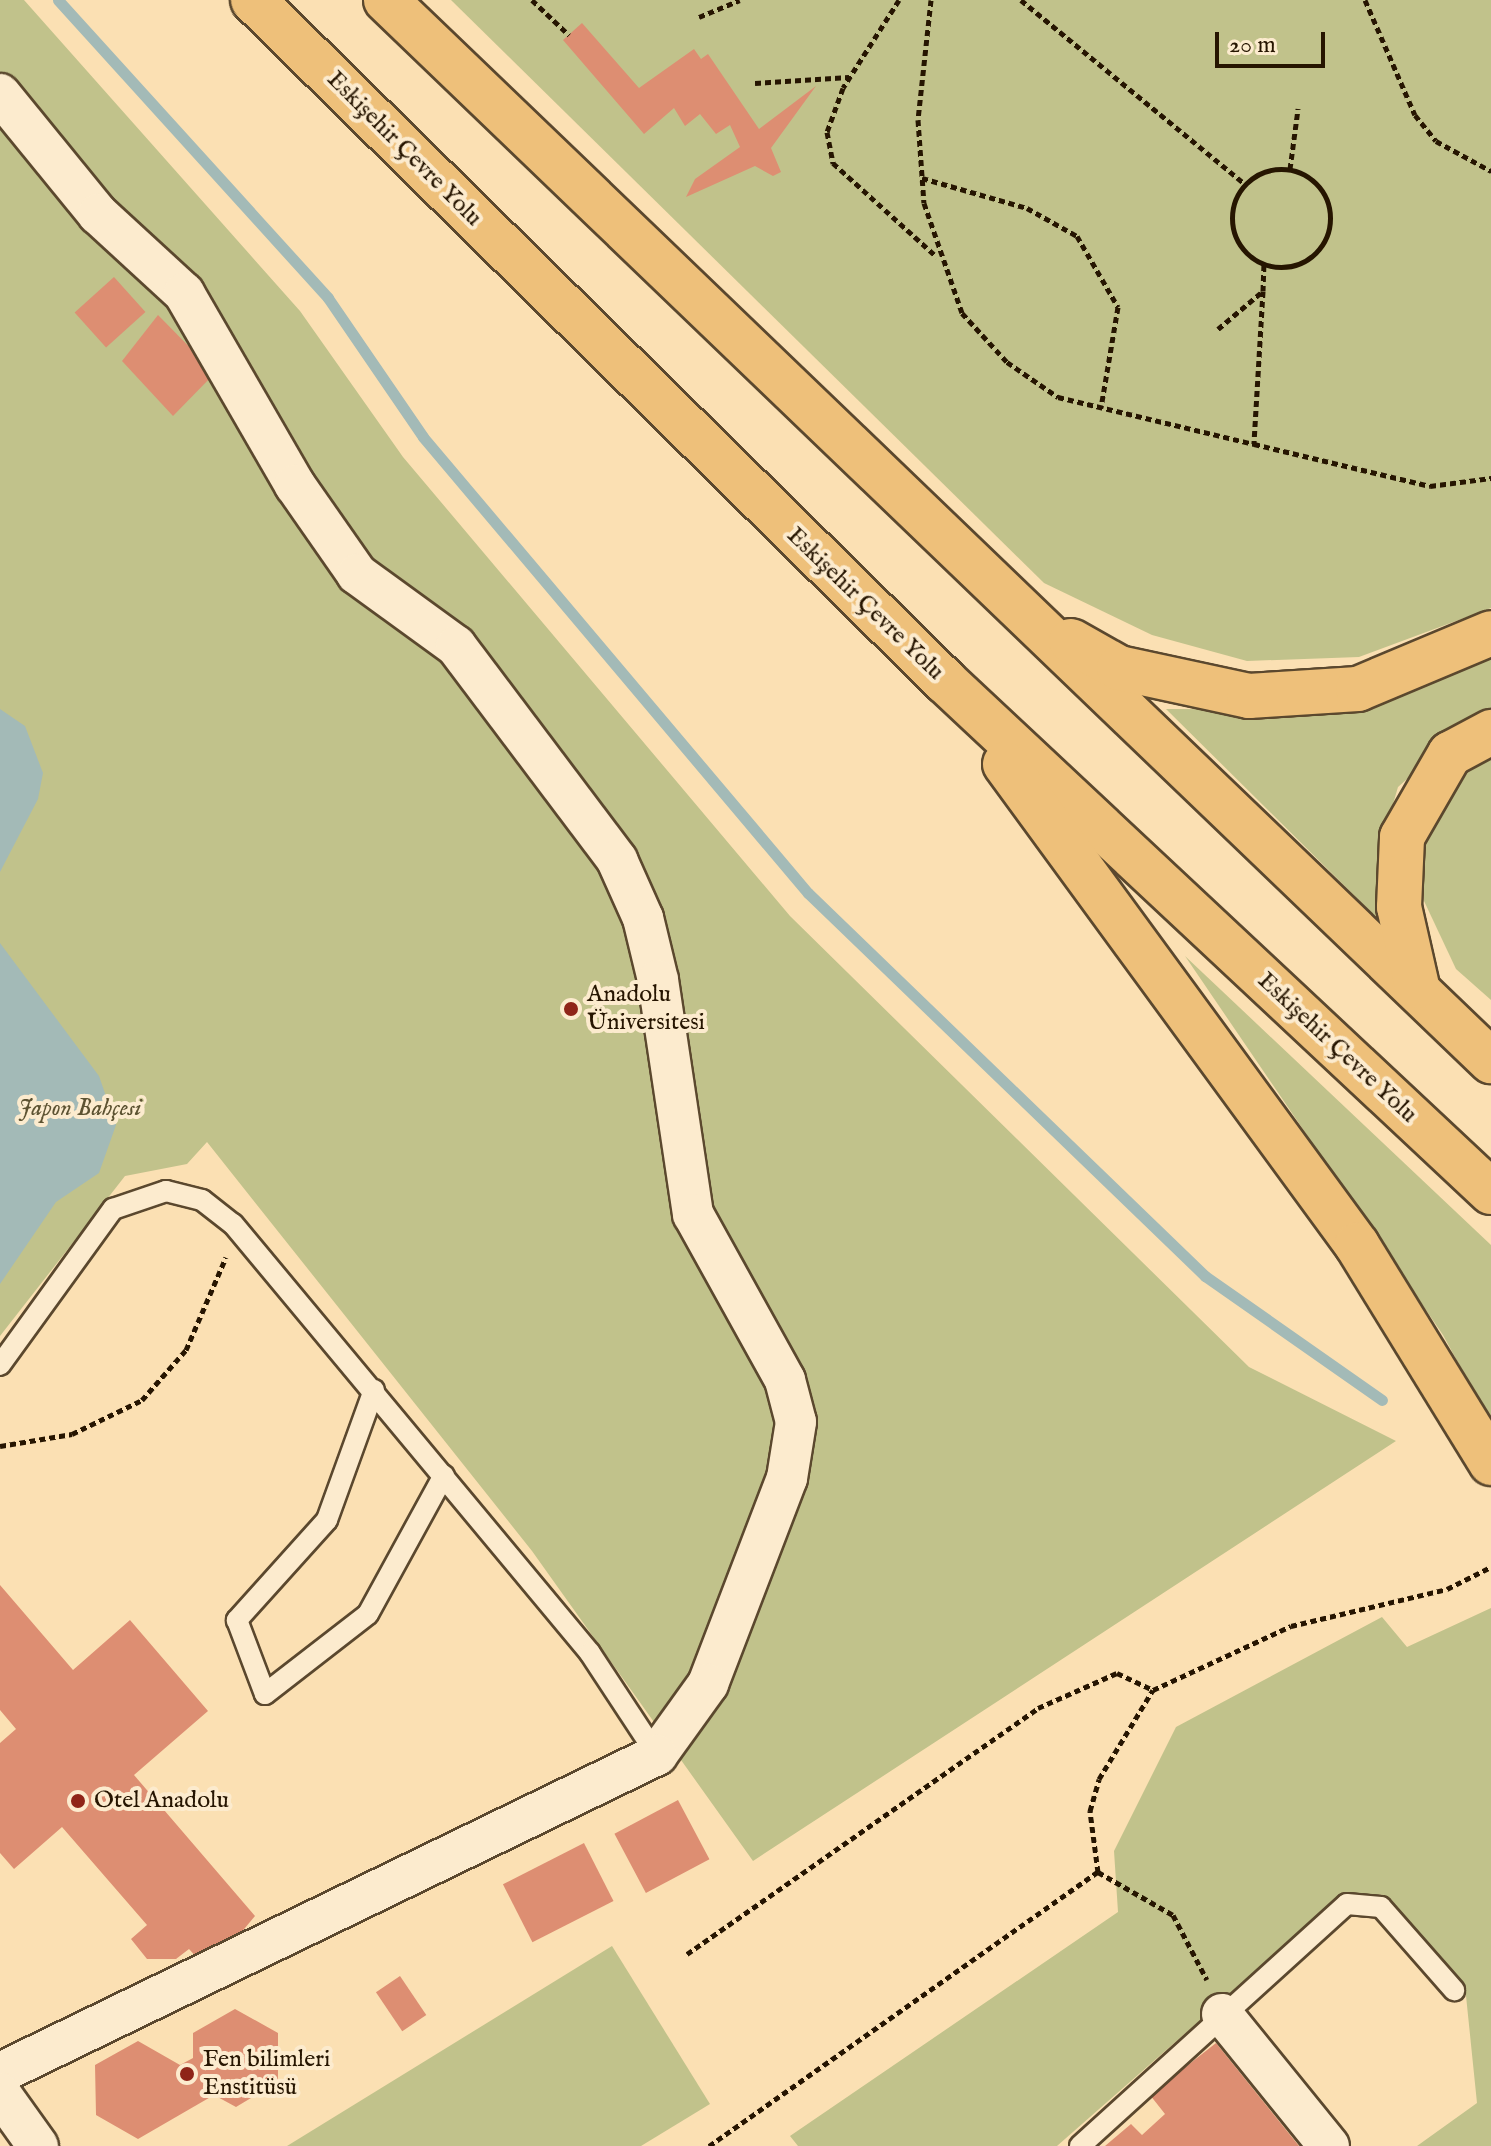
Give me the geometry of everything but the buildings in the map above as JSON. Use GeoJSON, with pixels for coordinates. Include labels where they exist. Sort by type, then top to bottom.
{"type":"FeatureCollection","features":[{"type":"Feature","properties":{"kind":"highway"},"geometry":{"type":"LineString","coordinates":[[226,0],[487,231]]}},
{"type":"Feature","properties":{"kind":"highway","name":"Eskişehir Çevre Yolu"},"geometry":{"type":"LineString","coordinates":[[253,0],[945,681],[1491,1192]]}},
{"type":"Feature","properties":{"kind":"highway"},"geometry":{"type":"LineString","coordinates":[[386,0],[1011,608],[1417,986],[1491,1061]]}},
{"type":"Feature","properties":{"kind":"highway"},"geometry":{"type":"LineString","coordinates":[[1011,608],[1119,668],[1249,696],[1358,689],[1491,633]]}},
{"type":"Feature","properties":{"kind":"highway"},"geometry":{"type":"LineString","coordinates":[[945,681],[1357,1245],[1491,1463]]}},
{"type":"Feature","properties":{"kind":"highway"},"geometry":{"type":"LineString","coordinates":[[1417,986],[1399,907],[1402,837],[1450,754],[1491,732]]}},
{"type":"Feature","properties":{"kind":"street"},"geometry":{"type":"LineString","coordinates":[[0,94],[98,214],[184,293],[295,485],[357,574],[456,646],[574,794],[617,860],[643,918],[693,1214],[785,1380],[796,1422],[787,1478],[708,1684],[657,1755],[0,2073]]}},
{"type":"Feature","properties":{"kind":"street"},"geometry":{"type":"LineString","coordinates":[[1222,2014],[1329,2146]]}},
{"type":"Feature","properties":{"kind":"street"},"geometry":{"type":"LineString","coordinates":[[0,2093],[38,2146]]}},
{"type":"Feature","properties":{"kind":"lane"},"geometry":{"type":"LineString","coordinates":[[0,1365],[100,1223],[129,1199],[185,1194],[233,1224],[374,1390],[590,1653],[657,1755]]}},
{"type":"Feature","properties":{"kind":"lane"},"geometry":{"type":"LineString","coordinates":[[374,1390],[327,1520],[237,1620],[265,1694],[368,1614],[444,1475]]}},
{"type":"Feature","properties":{"kind":"lane"},"geometry":{"type":"LineString","coordinates":[[1080,2146],[1222,2014],[1347,1904],[1381,1907],[1454,1990]]}},
{"type":"Feature","properties":{"kind":"path"},"geometry":{"type":"LineString","coordinates":[[532,0],[569,35]]}},
{"type":"Feature","properties":{"kind":"path"},"geometry":{"type":"LineString","coordinates":[[699,17],[740,0]]}},
{"type":"Feature","properties":{"kind":"path"},"geometry":{"type":"LineString","coordinates":[[899,0],[850,77],[827,132],[833,163],[937,258]]}},
{"type":"Feature","properties":{"kind":"path"},"geometry":{"type":"LineString","coordinates":[[931,0],[918,120],[922,178],[937,258],[962,313],[1007,362],[1058,397],[1101,408],[1430,486],[1491,478]]}},
{"type":"Feature","properties":{"kind":"path"},"geometry":{"type":"LineString","coordinates":[[1021,0],[1245,184]]}},
{"type":"Feature","properties":{"kind":"path"},"geometry":{"type":"LineString","coordinates":[[1365,0],[1415,115],[1436,141],[1491,171]]}},
{"type":"Feature","properties":{"kind":"path"},"geometry":{"type":"LineString","coordinates":[[755,83],[799,74],[850,77]]}},
{"type":"Feature","properties":{"kind":"path"},"geometry":{"type":"LineString","coordinates":[[1290,169],[1298,109]]}},
{"type":"Feature","properties":{"kind":"path"},"geometry":{"type":"LineString","coordinates":[[1290,169],[1318,185],[1328,231],[1311,258],[1264,264],[1250,256],[1233,229],[1245,184],[1290,169]]}},
{"type":"Feature","properties":{"kind":"path"},"geometry":{"type":"LineString","coordinates":[[922,178],[1027,208],[1077,236],[1118,307],[1101,408]]}},
{"type":"Feature","properties":{"kind":"path"},"geometry":{"type":"LineString","coordinates":[[1254,444],[1264,264]]}},
{"type":"Feature","properties":{"kind":"path"},"geometry":{"type":"LineString","coordinates":[[1218,329],[1263,291]]}},
{"type":"Feature","properties":{"kind":"path"},"geometry":{"type":"LineString","coordinates":[[0,1446],[97,1425],[166,1378],[202,1321],[233,1224]]}},
{"type":"Feature","properties":{"kind":"path"},"geometry":{"type":"LineString","coordinates":[[1098,1872],[1090,1811],[1099,1779],[1153,1690],[1291,1626],[1447,1589],[1491,1567]]}},
{"type":"Feature","properties":{"kind":"path"},"geometry":{"type":"LineString","coordinates":[[687,1954],[1038,1708],[1117,1673],[1153,1690]]}},
{"type":"Feature","properties":{"kind":"path"},"geometry":{"type":"LineString","coordinates":[[1098,1872],[1173,1915],[1222,2014]]}},
{"type":"Feature","properties":{"kind":"path"},"geometry":{"type":"LineString","coordinates":[[709,2146],[1098,1872]]}},
{"type":"Feature","properties":{"kind":"green space","name":"Japon Bahçesi"},"geometry":{"type":"Polygon","coordinates":[[[0,0],[24,0],[300,311],[403,457],[790,916],[1249,1367],[1396,1441],[753,1861],[532,1551],[207,1142],[187,1164],[125,1176],[0,1336],[0,0]]]}},
{"type":"Feature","properties":{"kind":"green space"},"geometry":{"type":"Polygon","coordinates":[[[451,0],[1491,0],[1491,608],[1359,657],[1247,661],[1152,635],[1044,583],[451,0]]]}},
{"type":"Feature","properties":{"kind":"green space"},"geometry":{"type":"Polygon","coordinates":[[[1491,656],[1491,718],[1469,724],[1398,787],[1377,859],[1378,919],[1166,709],[1347,710],[1491,656]]]}},
{"type":"Feature","properties":{"kind":"green space"},"geometry":{"type":"Polygon","coordinates":[[[1491,747],[1491,1000],[1456,969],[1424,901],[1424,840],[1466,762],[1491,747]]]}},
{"type":"Feature","properties":{"kind":"green space"},"geometry":{"type":"Polygon","coordinates":[[[1185,956],[1491,1245],[1491,1423],[1443,1335],[1185,956]]]}},
{"type":"Feature","properties":{"kind":"green space"},"geometry":{"type":"Polygon","coordinates":[[[1491,1608],[1491,2146],[1417,2146],[1477,2103],[1465,1986],[1385,1895],[1345,1893],[1057,2146],[798,2146],[790,2136],[1118,1912],[1114,1851],[1176,1727],[1382,1617],[1407,1647],[1491,1608]]]}},
{"type":"Feature","properties":{"kind":"green space"},"geometry":{"type":"Polygon","coordinates":[[[612,1946],[710,2104],[641,2146],[287,2146],[612,1946]]]}},
{"type":"Feature","properties":{"kind":"water"},"geometry":{"type":"Polygon","coordinates":[[[0,709],[25,726],[43,773],[38,799],[0,872],[0,709]]]}},
{"type":"Feature","properties":{"kind":"water"},"geometry":{"type":"Polygon","coordinates":[[[0,943],[99,1076],[116,1125],[99,1173],[56,1202],[0,1284],[0,943]]]}},
{"type":"Feature","properties":{"kind":"waterway"},"geometry":{"type":"LineString","coordinates":[[58,0],[328,298],[423,437],[808,893],[1205,1276],[1382,1400]]}},
{"type":"Feature","properties":{"kind":"place","name":"Anadolu Üniversitesi"},"geometry":{"type":"Point","coordinates":[571,1009]}},
{"type":"Feature","properties":{"kind":"place","name":"Otel Anadolu"},"geometry":{"type":"Point","coordinates":[78,1801]}},
{"type":"Feature","properties":{"kind":"place","name":"Fen bilimleri Enstitüsü"},"geometry":{"type":"Point","coordinates":[187,2074]}}]}
